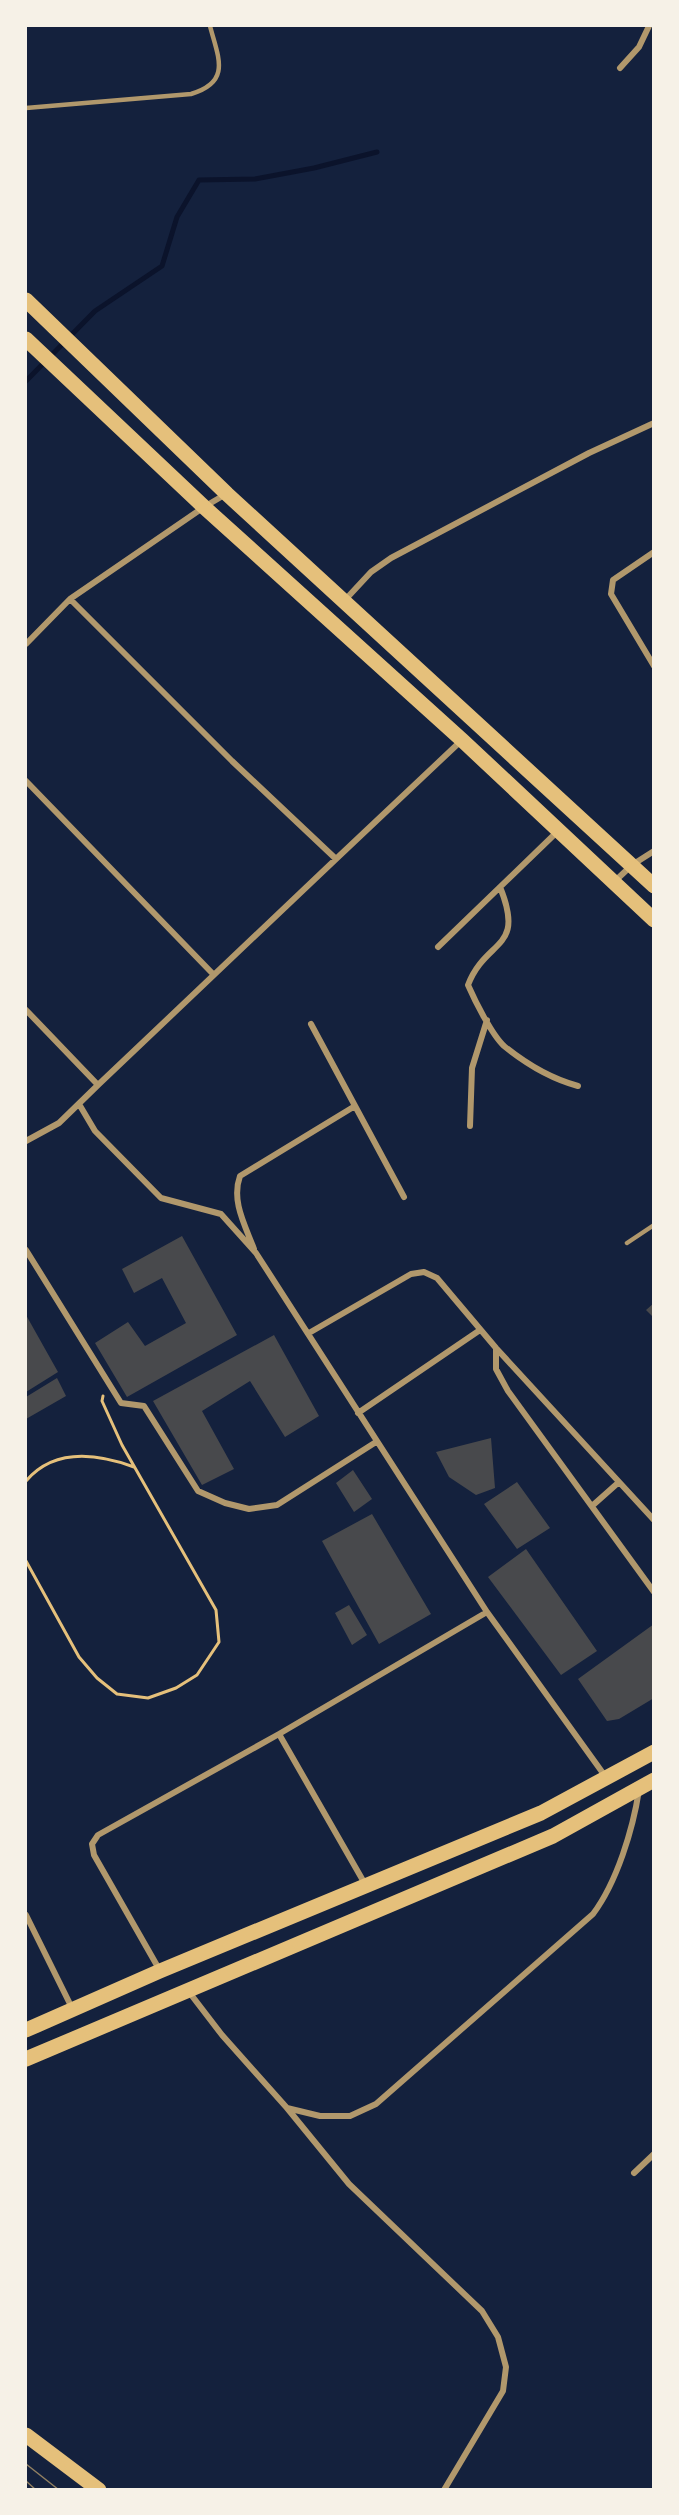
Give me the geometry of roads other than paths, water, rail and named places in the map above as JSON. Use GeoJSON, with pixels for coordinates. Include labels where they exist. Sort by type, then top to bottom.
{"type":"FeatureCollection","features":[{"type":"Feature","properties":{"kind":"main road"},"geometry":{"type":"LineString","coordinates":[[31,306],[227,494],[654,886]]}},
{"type":"Feature","properties":{"kind":"main road"},"geometry":{"type":"LineString","coordinates":[[31,344],[204,507],[462,740],[654,920]]}},
{"type":"Feature","properties":{"kind":"main road"},"geometry":{"type":"LineString","coordinates":[[26,2030],[72,2008],[541,1813],[608,1779],[654,1752]]}},
{"type":"Feature","properties":{"kind":"main road"},"geometry":{"type":"LineString","coordinates":[[26,2059],[553,1836],[654,1780]]}},
{"type":"Feature","properties":{"kind":"main road"},"geometry":{"type":"LineString","coordinates":[[541,1813],[553,1836]]}},
{"type":"Feature","properties":{"kind":"main road"},"geometry":{"type":"LineString","coordinates":[[26,2435],[99,2490]]}},
{"type":"Feature","properties":{"kind":"street"},"geometry":{"type":"LineString","coordinates":[[620,68],[639,47],[649,26]]}},
{"type":"Feature","properties":{"kind":"street"},"geometry":{"type":"LineString","coordinates":[[344,601],[371,572],[391,558],[589,453],[654,423]]}},
{"type":"Feature","properties":{"kind":"street"},"geometry":{"type":"LineString","coordinates":[[26,644],[70,599],[204,507],[227,494]]}},
{"type":"Feature","properties":{"kind":"street"},"geometry":{"type":"LineString","coordinates":[[654,552],[613,580],[611,594],[654,666]]}},
{"type":"Feature","properties":{"kind":"street"},"geometry":{"type":"LineString","coordinates":[[70,599],[232,761],[336,859]]}},
{"type":"Feature","properties":{"kind":"street"},"geometry":{"type":"LineString","coordinates":[[26,1141],[59,1123],[213,974],[462,740]]}},
{"type":"Feature","properties":{"kind":"street"},"geometry":{"type":"LineString","coordinates":[[26,781],[213,974]]}},
{"type":"Feature","properties":{"kind":"street"},"geometry":{"type":"LineString","coordinates":[[438,947],[558,830]]}},
{"type":"Feature","properties":{"kind":"street"},"geometry":{"type":"LineString","coordinates":[[614,883],[632,865],[654,851]]}},
{"type":"Feature","properties":{"kind":"street"},"geometry":{"type":"LineString","coordinates":[[500,887],[510,920],[508,929],[502,942],[474,969],[468,985],[502,1044],[557,1081],[578,1086]]}},
{"type":"Feature","properties":{"kind":"street"},"geometry":{"type":"LineString","coordinates":[[26,1010],[98,1085]]}},
{"type":"Feature","properties":{"kind":"street"},"geometry":{"type":"LineString","coordinates":[[470,1126],[472,1068],[487,1020]]}},
{"type":"Feature","properties":{"kind":"street"},"geometry":{"type":"LineString","coordinates":[[311,1024],[404,1197]]}},
{"type":"Feature","properties":{"kind":"street"},"geometry":{"type":"LineString","coordinates":[[79,1104],[95,1131],[161,1198],[221,1214],[256,1253],[487,1612],[608,1779]]}},
{"type":"Feature","properties":{"kind":"street"},"geometry":{"type":"LineString","coordinates":[[256,1253],[236,1202],[236,1188],[240,1176],[355,1106]]}},
{"type":"Feature","properties":{"kind":"street"},"geometry":{"type":"LineString","coordinates":[[26,1250],[122,1403],[144,1406],[198,1491],[225,1503],[249,1509],[277,1505],[376,1442]]}},
{"type":"Feature","properties":{"kind":"street"},"geometry":{"type":"LineString","coordinates":[[309,1333],[411,1274],[424,1272],[436,1278],[496,1348],[654,1520]]}},
{"type":"Feature","properties":{"kind":"street"},"geometry":{"type":"LineString","coordinates":[[358,1413],[480,1330]]}},
{"type":"Feature","properties":{"kind":"street"},"geometry":{"type":"LineString","coordinates":[[496,1348],[496,1369],[508,1391],[654,1592]]}},
{"type":"Feature","properties":{"kind":"street"},"geometry":{"type":"LineString","coordinates":[[592,1506],[619,1482]]}},
{"type":"Feature","properties":{"kind":"street"},"geometry":{"type":"LineString","coordinates":[[160,1971],[94,1855],[92,1844],[98,1835],[279,1734],[487,1612]]}},
{"type":"Feature","properties":{"kind":"street"},"geometry":{"type":"LineString","coordinates":[[279,1734],[366,1885]]}},
{"type":"Feature","properties":{"kind":"street"},"geometry":{"type":"LineString","coordinates":[[287,2108],[320,2116],[350,2116],[376,2104],[593,1914],[602,1901],[634,1826],[639,1789]]}},
{"type":"Feature","properties":{"kind":"street"},"geometry":{"type":"LineString","coordinates":[[26,1915],[72,2008]]}},
{"type":"Feature","properties":{"kind":"street"},"geometry":{"type":"LineString","coordinates":[[187,1989],[222,2035],[287,2108],[349,2184],[482,2311],[498,2337],[506,2367],[503,2391],[444,2490]]}},
{"type":"Feature","properties":{"kind":"street"},"geometry":{"type":"LineString","coordinates":[[634,2173],[654,2154]]}},
{"type":"Feature","properties":{"kind":"lane"},"geometry":{"type":"LineString","coordinates":[[26,108],[191,94],[204,90],[215,82],[221,69],[210,26]]}},
{"type":"Feature","properties":{"kind":"lane"},"geometry":{"type":"LineString","coordinates":[[627,1243],[654,1225]]}},
{"type":"Feature","properties":{"kind":"waterway"},"geometry":{"type":"LineString","coordinates":[[26,381],[95,311],[162,266],[177,217],[199,180],[255,179],[314,168],[377,152]]}},
{"type":"Feature","properties":{"kind":"tram line"},"geometry":{"type":"LineString","coordinates":[[26,2464],[59,2490]]}},
{"type":"Feature","properties":{"kind":"tram line"},"geometry":{"type":"LineString","coordinates":[[26,2481],[36,2490]]}}]}
